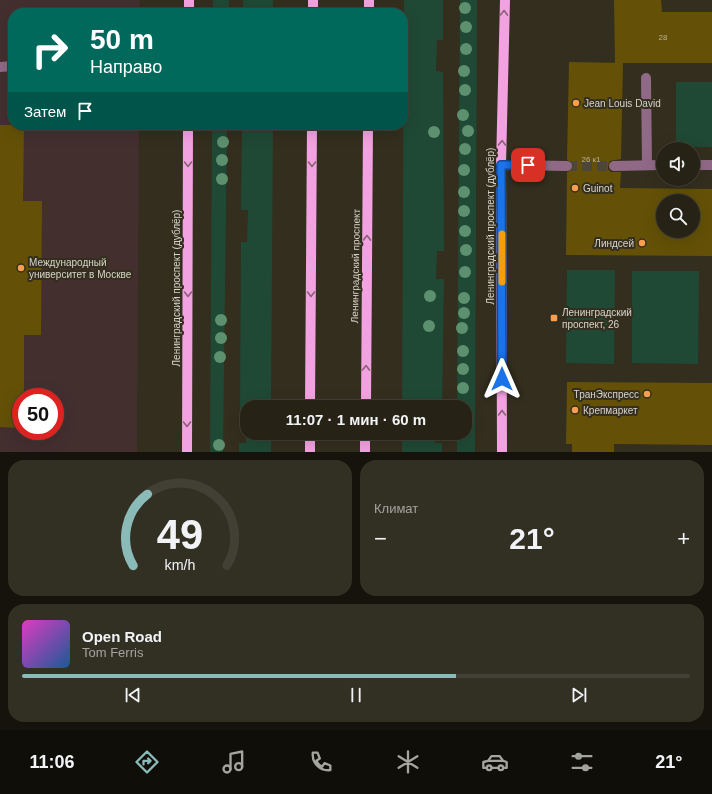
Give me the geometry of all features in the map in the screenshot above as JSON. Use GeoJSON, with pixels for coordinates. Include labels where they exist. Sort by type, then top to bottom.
{"type":"FeatureCollection","features":[{"type":"Feature","properties":{"kind":"main road","name":"Ленинградский проспект (дублёр)"},"geometry":{"type":"LineString","coordinates":[[502,452],[501,165],[505,0]]}},
{"type":"Feature","properties":{"kind":"main road","name":"Ленинградский проспект (дублёр)"},"geometry":{"type":"LineString","coordinates":[[187,452],[188,130]]}},
{"type":"Feature","properties":{"kind":"main road"},"geometry":{"type":"LineString","coordinates":[[310,400],[312,130]]}},
{"type":"Feature","properties":{"kind":"main road","name":"Ленинградский проспект"},"geometry":{"type":"LineString","coordinates":[[366,400],[368,130]]}},
{"type":"Feature","properties":{"kind":"main road"},"geometry":{"type":"LineString","coordinates":[[310,440],[310,452]]}},
{"type":"Feature","properties":{"kind":"main road"},"geometry":{"type":"LineString","coordinates":[[365,452],[366,440]]}},
{"type":"Feature","properties":{"kind":"lane"},"geometry":{"type":"LineString","coordinates":[[646,78],[647,165]]}},
{"type":"Feature","properties":{"kind":"lane"},"geometry":{"type":"LineString","coordinates":[[501,165],[567,166]]}},
{"type":"Feature","properties":{"kind":"lane"},"geometry":{"type":"LineString","coordinates":[[614,166],[656,165]]}},
{"type":"Feature","properties":{"kind":"lane"},"geometry":{"type":"LineString","coordinates":[[700,165],[712,165]]}},
{"type":"Feature","properties":{"kind":"shaded area"},"geometry":{"type":"Polygon","coordinates":[[[0,0],[140,0],[139,8],[8,8],[8,130],[139,130],[137,452],[0,452],[0,0]]]}},
{"type":"Feature","properties":{"kind":"green space"},"geometry":{"type":"Polygon","coordinates":[[[213,0],[229,0],[229,8],[213,8],[213,0]]]}},
{"type":"Feature","properties":{"kind":"green space"},"geometry":{"type":"Polygon","coordinates":[[[243,0],[273,0],[273,8],[243,8],[243,0]]]}},
{"type":"Feature","properties":{"kind":"green space"},"geometry":{"type":"Polygon","coordinates":[[[404,0],[443,0],[443,40],[437,40],[436,71],[443,72],[444,251],[437,251],[436,279],[444,279],[442,400],[402,400],[403,130],[408,130],[408,8],[404,8],[404,0]]]}},
{"type":"Feature","properties":{"kind":"green space"},"geometry":{"type":"Polygon","coordinates":[[[460,0],[477,0],[475,452],[457,452],[457,440],[472,440],[472,400],[457,400],[460,0]]]}},
{"type":"Feature","properties":{"kind":"green space"},"geometry":{"type":"Polygon","coordinates":[[[676,82],[712,82],[712,147],[700,147],[700,142],[676,142],[676,82]]]}},
{"type":"Feature","properties":{"kind":"green space"},"geometry":{"type":"Polygon","coordinates":[[[212,130],[227,130],[223,452],[210,452],[212,130]]]}},
{"type":"Feature","properties":{"kind":"green space"},"geometry":{"type":"Polygon","coordinates":[[[242,130],[273,130],[271,400],[240,400],[241,242],[247,242],[248,210],[241,210],[242,130]]]}},
{"type":"Feature","properties":{"kind":"green space"},"geometry":{"type":"Polygon","coordinates":[[[567,270],[615,270],[614,364],[566,363],[567,270]]]}},
{"type":"Feature","properties":{"kind":"green space"},"geometry":{"type":"Polygon","coordinates":[[[632,271],[699,271],[698,364],[632,363],[632,271]]]}},
{"type":"Feature","properties":{"kind":"green space"},"geometry":{"type":"Polygon","coordinates":[[[246,440],[271,440],[271,452],[239,452],[239,443],[246,443],[246,440]]]}},
{"type":"Feature","properties":{"kind":"green space"},"geometry":{"type":"Polygon","coordinates":[[[402,440],[435,440],[435,443],[442,443],[442,452],[402,452],[402,440]]]}},
{"type":"Feature","properties":{"kind":"building"},"geometry":{"type":"Polygon","coordinates":[[[614,0],[661,0],[662,12],[712,12],[712,63],[615,63],[614,0]]]}},
{"type":"Feature","properties":{"kind":"building"},"geometry":{"type":"Polygon","coordinates":[[[569,62],[623,63],[621,159],[610,161],[608,169],[611,172],[621,172],[620,188],[712,189],[712,256],[566,255],[567,172],[570,171],[573,166],[572,163],[567,160],[569,62]]]}},
{"type":"Feature","properties":{"kind":"building","name":"Международный университет в Москве"},"geometry":{"type":"Polygon","coordinates":[[[0,125],[8,125],[8,130],[24,130],[23,201],[42,201],[41,335],[24,335],[24,388],[12,388],[12,428],[0,427],[0,125]]]}},
{"type":"Feature","properties":{"kind":"building"},"geometry":{"type":"Polygon","coordinates":[[[567,382],[712,383],[712,445],[614,444],[614,452],[572,452],[572,444],[566,444],[567,382]]]}},
{"type":"Feature","properties":{"kind":"tunnel"},"geometry":{"type":"LineString","coordinates":[[567,166],[614,166]]}},
{"type":"Feature","properties":{"kind":"slow traffic"},"geometry":{"type":"LineString","coordinates":[[502,234],[502,282]]}},
{"type":"Feature","properties":{"kind":"place","name":"Jean Louis David"},"geometry":{"type":"Point","coordinates":[576,103]}},
{"type":"Feature","properties":{"kind":"place","name":"Guinot"},"geometry":{"type":"Point","coordinates":[575,188]}},
{"type":"Feature","properties":{"kind":"place","name":"Линдсей"},"geometry":{"type":"Point","coordinates":[642,243]}},
{"type":"Feature","properties":{"kind":"place","name":"Международный университет в Москве"},"geometry":{"type":"Point","coordinates":[21,268]}},
{"type":"Feature","properties":{"kind":"place","name":"Ленинградский проспект, 26"},"geometry":{"type":"Point","coordinates":[554,318]}},
{"type":"Feature","properties":{"kind":"place","name":"ТранЭкспресс"},"geometry":{"type":"Point","coordinates":[647,394]}},
{"type":"Feature","properties":{"kind":"place","name":"Крепмаркет"},"geometry":{"type":"Point","coordinates":[575,410]}},
{"type":"Feature","properties":{"kind":"route"},"geometry":{"type":"LineString","coordinates":[[502,379],[501,165],[528,165]]}}]}
